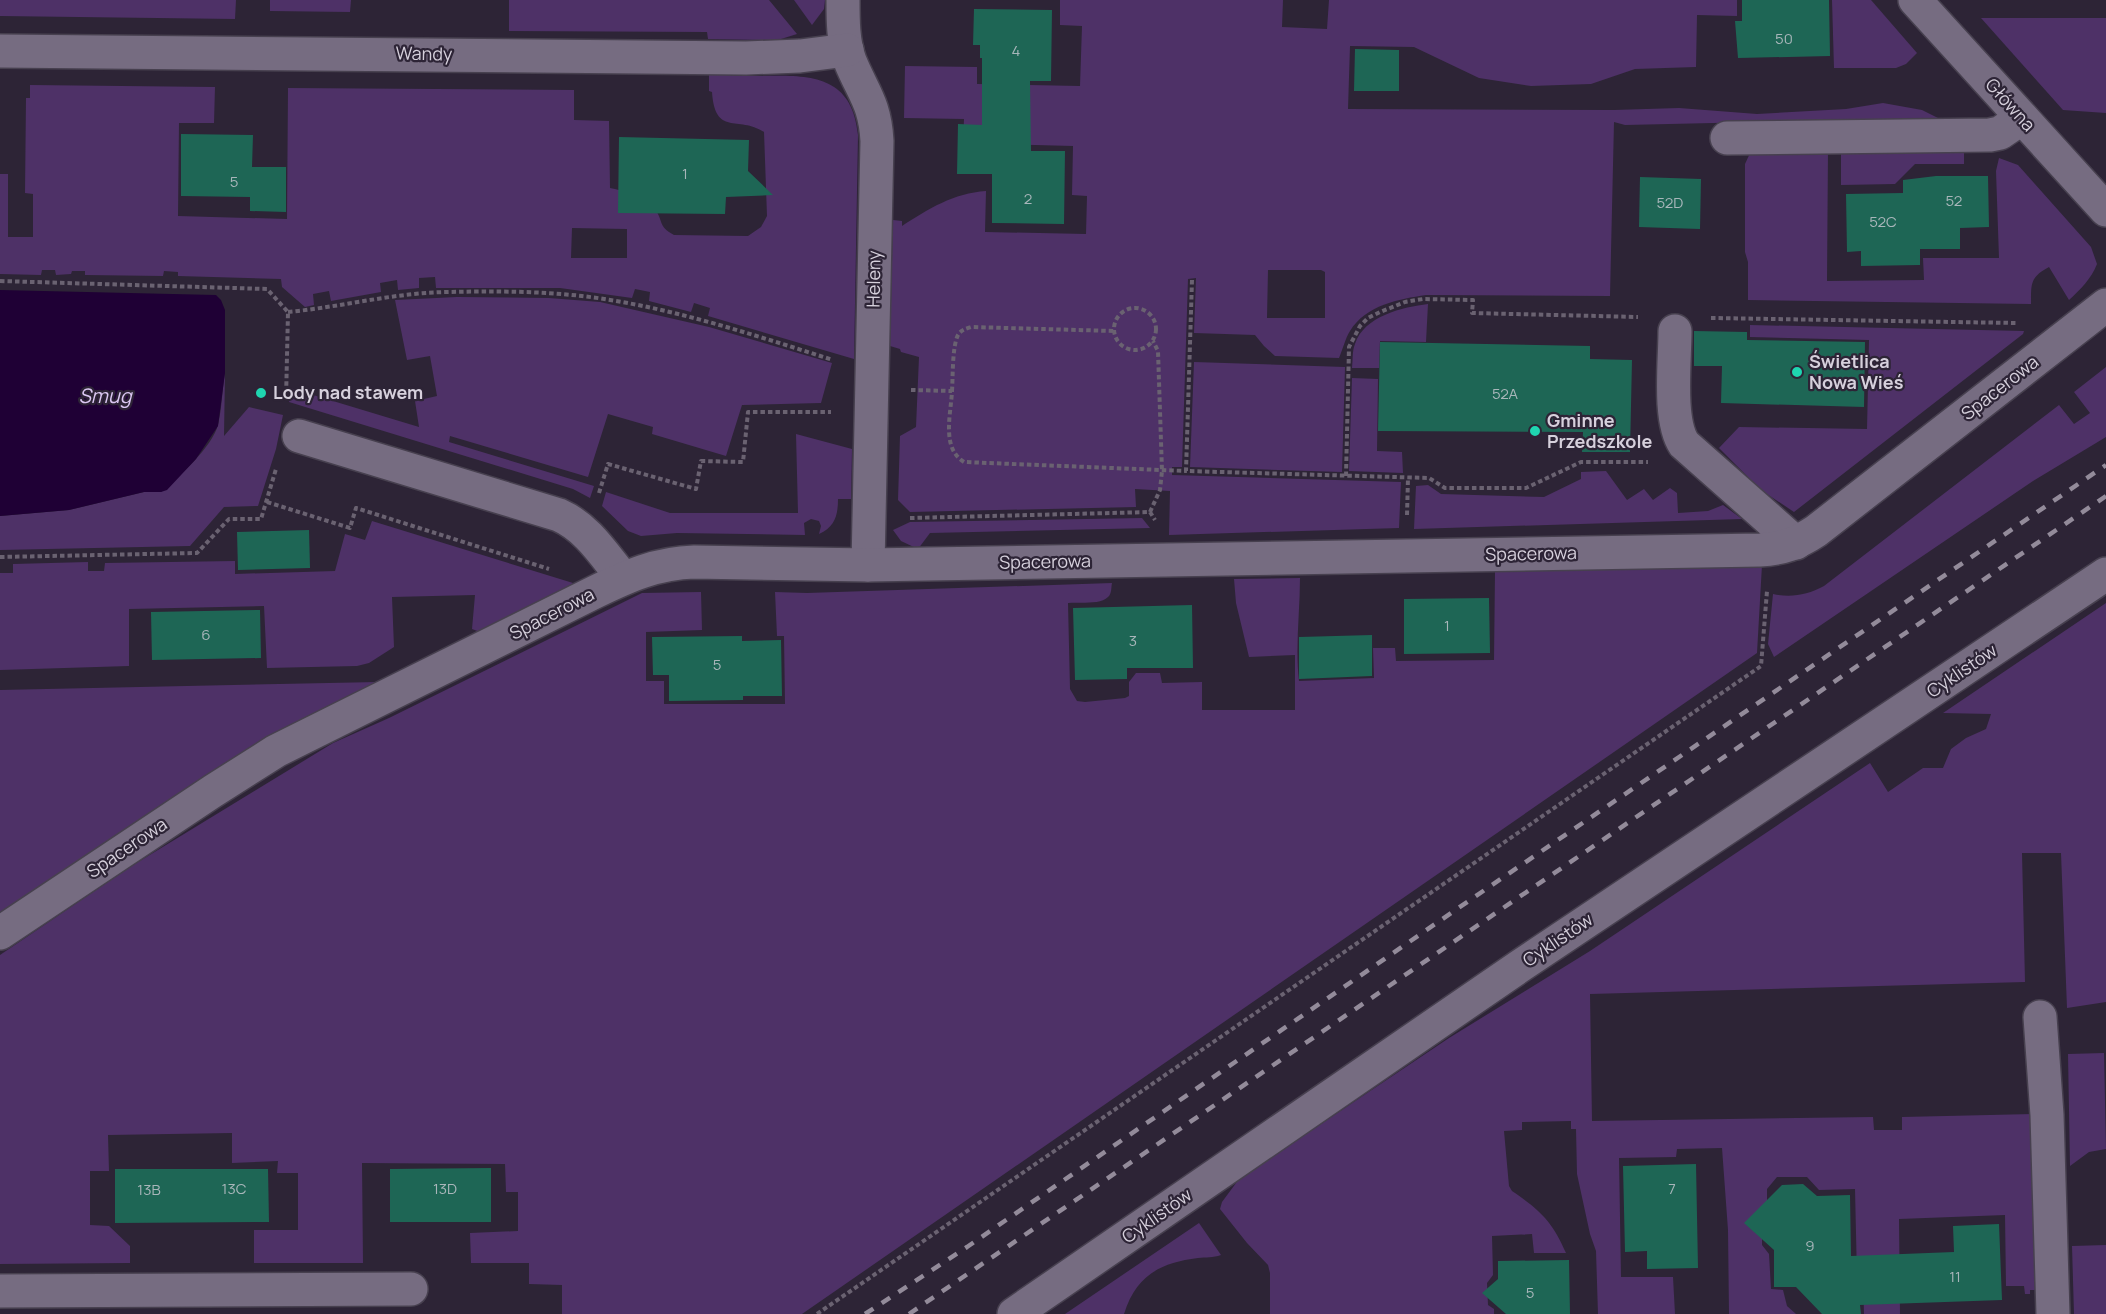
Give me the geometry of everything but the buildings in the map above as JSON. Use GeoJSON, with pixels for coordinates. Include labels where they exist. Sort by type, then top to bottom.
{"type":"FeatureCollection","features":[{"type":"Feature","properties":{"kind":"street","name":"Heleny"},"geometry":{"type":"LineString","coordinates":[[843,0],[847,50],[850,61],[872,104],[876,126],[868,565]]}},
{"type":"Feature","properties":{"kind":"street","name":"Główna"},"geometry":{"type":"LineString","coordinates":[[1914,0],[2106,210]]}},
{"type":"Feature","properties":{"kind":"street","name":"Wandy"},"geometry":{"type":"LineString","coordinates":[[0,51],[746,58],[800,56],[847,50]]}},
{"type":"Feature","properties":{"kind":"street"},"geometry":{"type":"LineString","coordinates":[[1727,138],[1990,135],[2000,133],[2022,118]]}},
{"type":"Feature","properties":{"kind":"street","name":"Spacerowa"},"geometry":{"type":"LineString","coordinates":[[0,933],[276,751],[609,585],[648,568],[673,562],[868,565],[1782,546],[1816,531],[2106,305]]}},
{"type":"Feature","properties":{"kind":"street"},"geometry":{"type":"LineString","coordinates":[[1675,331],[1675,424],[1680,437],[1684,444],[1782,546]]}},
{"type":"Feature","properties":{"kind":"street"},"geometry":{"type":"LineString","coordinates":[[292,423],[559,515],[579,526],[589,535],[609,585]]}},
{"type":"Feature","properties":{"kind":"street","name":"Cyklistów"},"geometry":{"type":"LineString","coordinates":[[1014,1314],[1520,966],[2106,574]]}},
{"type":"Feature","properties":{"kind":"street"},"geometry":{"type":"LineString","coordinates":[[2040,1017],[2047,1115],[2053,1314]]}},
{"type":"Feature","properties":{"kind":"street"},"geometry":{"type":"LineString","coordinates":[[0,1291],[411,1289]]}},
{"type":"Feature","properties":{"kind":"path"},"geometry":{"type":"LineString","coordinates":[[1186,471],[1192,280]]}},
{"type":"Feature","properties":{"kind":"path"},"geometry":{"type":"LineString","coordinates":[[0,281],[267,289],[288,312],[292,423]]}},
{"type":"Feature","properties":{"kind":"path"},"geometry":{"type":"LineString","coordinates":[[288,312],[388,296],[446,292],[551,293],[621,302],[678,315],[774,341],[852,366],[871,378],[952,391]]}},
{"type":"Feature","properties":{"kind":"path"},"geometry":{"type":"LineString","coordinates":[[1129,309],[1141,309],[1154,319],[1156,331],[1153,341],[1144,349],[1132,350],[1122,346],[1115,337],[1114,331],[1119,315],[1129,309]]}},
{"type":"Feature","properties":{"kind":"path"},"geometry":{"type":"LineString","coordinates":[[1114,331],[970,327],[960,332],[956,342],[949,443],[954,455],[964,462],[1162,471],[1429,478],[1444,488],[1526,489],[1581,462],[1672,462],[1684,444]]}},
{"type":"Feature","properties":{"kind":"path"},"geometry":{"type":"LineString","coordinates":[[1150,512],[1160,490],[1162,471],[1158,351],[1153,341]]}},
{"type":"Feature","properties":{"kind":"path"},"geometry":{"type":"LineString","coordinates":[[597,497],[608,464],[696,489],[702,461],[743,462],[748,412],[840,412]]}},
{"type":"Feature","properties":{"kind":"path"},"geometry":{"type":"LineString","coordinates":[[0,557],[197,553],[229,519],[261,519],[278,462]]}},
{"type":"Feature","properties":{"kind":"path"},"geometry":{"type":"LineString","coordinates":[[1407,519],[1408,477]]}},
{"type":"Feature","properties":{"kind":"path"},"geometry":{"type":"LineString","coordinates":[[267,502],[350,528],[356,508],[576,578],[609,585]]}},
{"type":"Feature","properties":{"kind":"path"},"geometry":{"type":"LineString","coordinates":[[901,518],[1150,512]]}},
{"type":"Feature","properties":{"kind":"path"},"geometry":{"type":"LineString","coordinates":[[1150,512],[1156,521]]}},
{"type":"Feature","properties":{"kind":"path"},"geometry":{"type":"LineString","coordinates":[[817,1314],[1761,666],[1767,597],[1782,546]]}},
{"type":"Feature","properties":{"kind":"shaded area"},"geometry":{"type":"Polygon","coordinates":[[[0,0],[236,0],[235,19],[0,16],[0,0]]]}},
{"type":"Feature","properties":{"kind":"shaded area"},"geometry":{"type":"Polygon","coordinates":[[[270,0],[351,0],[350,12],[270,11],[270,0]]]}},
{"type":"Feature","properties":{"kind":"shaded area"},"geometry":{"type":"Polygon","coordinates":[[[509,0],[769,0],[797,34],[771,40],[708,39],[707,32],[509,31],[509,0]]]}},
{"type":"Feature","properties":{"kind":"shaded area"},"geometry":{"type":"Polygon","coordinates":[[[794,0],[825,0],[824,9],[812,25],[794,0]]]}},
{"type":"Feature","properties":{"kind":"shaded area"},"geometry":{"type":"Polygon","coordinates":[[[1060,0],[1283,0],[1282,27],[1327,29],[1329,0],[1737,0],[1737,16],[1697,15],[1696,67],[1635,69],[1591,84],[1531,86],[1479,78],[1414,47],[1350,46],[1348,109],[1614,110],[1679,108],[1757,114],[1846,109],[1883,103],[1922,110],[1938,118],[1625,125],[1614,122],[1610,296],[1426,295],[1405,299],[1374,309],[1357,322],[1348,334],[1339,358],[1275,356],[1255,335],[1194,333],[1196,278],[1188,279],[1182,467],[1172,467],[1172,475],[1401,482],[1399,528],[1169,535],[1170,491],[1135,489],[1136,507],[910,512],[898,500],[900,436],[916,427],[919,357],[890,346],[893,220],[902,221],[902,226],[952,198],[986,191],[985,232],[1086,234],[1087,196],[1072,195],[1073,146],[963,143],[964,119],[904,118],[905,66],[977,67],[977,84],[1080,86],[1082,26],[1060,25],[1060,0]],[[1268,270],[1267,318],[1325,318],[1325,272],[1321,270],[1268,270]]]}},
{"type":"Feature","properties":{"kind":"shaded area"},"geometry":{"type":"Polygon","coordinates":[[[1832,0],[1871,0],[1917,53],[1906,64],[1896,68],[1834,68],[1832,0]]]}},
{"type":"Feature","properties":{"kind":"shaded area"},"geometry":{"type":"Polygon","coordinates":[[[1981,18],[2106,18],[2106,113],[2063,110],[1981,18]]]}},
{"type":"Feature","properties":{"kind":"shaded area"},"geometry":{"type":"Polygon","coordinates":[[[709,74],[795,76],[825,82],[837,89],[847,100],[854,115],[858,135],[854,359],[708,316],[710,308],[694,303],[691,312],[649,301],[650,292],[635,289],[632,298],[560,288],[436,288],[435,277],[419,278],[419,288],[398,290],[397,280],[380,283],[381,292],[331,301],[329,291],[313,294],[314,305],[305,307],[282,287],[281,279],[178,276],[178,272],[164,271],[163,276],[85,275],[85,271],[56,275],[55,270],[42,270],[41,275],[0,274],[0,174],[8,174],[8,237],[33,237],[33,194],[25,193],[26,98],[30,98],[30,85],[215,87],[214,123],[179,123],[178,216],[287,219],[288,88],[574,90],[574,120],[609,121],[610,188],[634,195],[650,204],[657,212],[665,229],[674,235],[748,236],[761,227],[767,216],[764,132],[754,127],[723,120],[718,115],[712,92],[709,91],[709,74]],[[572,228],[571,258],[627,258],[627,229],[572,228]]]}},
{"type":"Feature","properties":{"kind":"shaded area"},"geometry":{"type":"Polygon","coordinates":[[[1964,149],[1964,164],[1915,164],[1895,184],[1841,185],[1841,150],[1964,149]]]}},
{"type":"Feature","properties":{"kind":"shaded area"},"geometry":{"type":"Polygon","coordinates":[[[1828,150],[1827,281],[1924,280],[1923,258],[1999,258],[1996,171],[1999,158],[2018,165],[2091,247],[2097,264],[2085,284],[2069,300],[2049,267],[2038,274],[2033,282],[2031,304],[1748,300],[1748,262],[1745,252],[1745,164],[1751,151],[1828,150]]]}},
{"type":"Feature","properties":{"kind":"shaded area"},"geometry":{"type":"Polygon","coordinates":[[[457,297],[549,298],[600,302],[709,327],[832,363],[821,403],[742,405],[726,456],[652,434],[653,427],[608,414],[588,477],[450,436],[449,442],[594,486],[590,498],[573,489],[289,402],[290,388],[419,427],[415,401],[437,396],[430,356],[407,360],[395,300],[457,297]]]}},
{"type":"Feature","properties":{"kind":"shaded area"},"geometry":{"type":"Polygon","coordinates":[[[1428,304],[1426,342],[1380,341],[1379,368],[1352,368],[1355,344],[1367,326],[1396,311],[1428,304]]]}},
{"type":"Feature","properties":{"kind":"shaded area"},"geometry":{"type":"Polygon","coordinates":[[[1750,325],[2024,331],[1794,512],[1761,490],[1719,448],[1739,427],[1867,429],[1869,340],[1750,337],[1750,325]]]}},
{"type":"Feature","properties":{"kind":"shaded area"},"geometry":{"type":"Polygon","coordinates":[[[1194,362],[1345,367],[1342,472],[1190,467],[1194,362]]]}},
{"type":"Feature","properties":{"kind":"shaded area"},"geometry":{"type":"Polygon","coordinates":[[[2106,367],[2106,437],[2033,481],[1774,657],[1768,644],[1773,594],[1799,595],[1824,586],[2059,405],[2074,424],[2090,413],[2074,392],[2106,367]]]}},
{"type":"Feature","properties":{"kind":"shaded area"},"geometry":{"type":"Polygon","coordinates":[[[225,373],[224,436],[249,407],[283,415],[276,449],[258,506],[224,507],[190,546],[0,550],[0,516],[69,510],[144,492],[161,492],[194,461],[215,434],[225,373]]]}},
{"type":"Feature","properties":{"kind":"shaded area"},"geometry":{"type":"Polygon","coordinates":[[[1352,378],[1378,379],[1377,451],[1402,452],[1403,473],[1349,471],[1352,378]]]}},
{"type":"Feature","properties":{"kind":"shaded area"},"geometry":{"type":"Polygon","coordinates":[[[796,434],[852,449],[851,499],[838,499],[832,524],[819,534],[821,526],[819,521],[811,519],[804,523],[805,535],[677,533],[641,536],[628,531],[602,506],[606,492],[670,513],[798,513],[796,434]]]}},
{"type":"Feature","properties":{"kind":"shaded area"},"geometry":{"type":"Polygon","coordinates":[[[1606,471],[1627,500],[1644,489],[1653,500],[1670,488],[1677,493],[1678,513],[1708,511],[1723,505],[1742,519],[1414,529],[1416,486],[1428,485],[1441,494],[1544,497],[1581,479],[1581,472],[1606,471]]]}},
{"type":"Feature","properties":{"kind":"shaded area"},"geometry":{"type":"Polygon","coordinates":[[[1142,518],[1150,528],[930,533],[918,549],[901,541],[893,530],[910,522],[1142,518]]]}},
{"type":"Feature","properties":{"kind":"shaded area"},"geometry":{"type":"Polygon","coordinates":[[[372,521],[573,583],[568,589],[480,632],[472,629],[475,595],[392,597],[394,647],[369,663],[357,666],[267,668],[264,606],[129,609],[129,666],[0,670],[0,573],[13,573],[13,564],[88,562],[88,571],[104,571],[105,563],[235,561],[235,574],[335,571],[345,534],[365,540],[372,521]]]}},
{"type":"Feature","properties":{"kind":"shaded area"},"geometry":{"type":"Polygon","coordinates":[[[1762,565],[1757,653],[802,1314],[562,1314],[562,1285],[529,1284],[529,1263],[471,1263],[470,1233],[518,1231],[518,1192],[506,1192],[505,1164],[362,1163],[363,1263],[254,1263],[254,1230],[298,1230],[298,1173],[277,1173],[278,1161],[232,1163],[232,1133],[108,1135],[109,1171],[90,1171],[90,1225],[109,1226],[130,1246],[130,1263],[0,1264],[0,955],[130,867],[333,743],[389,718],[642,593],[701,592],[702,630],[646,632],[646,681],[664,681],[664,704],[785,704],[784,636],[777,636],[775,592],[807,593],[1112,583],[1110,594],[1104,600],[1068,603],[1070,689],[1077,701],[1125,698],[1129,696],[1129,682],[1136,673],[1160,673],[1162,683],[1202,682],[1202,710],[1295,710],[1295,655],[1249,657],[1236,603],[1234,579],[1300,578],[1299,681],[1374,678],[1373,648],[1395,648],[1396,661],[1494,660],[1495,572],[1762,565]]]}},
{"type":"Feature","properties":{"kind":"shaded area"},"geometry":{"type":"Polygon","coordinates":[[[2106,603],[2106,1002],[2067,1008],[2061,853],[2022,853],[2025,982],[1590,994],[1592,1121],[1873,1117],[1874,1130],[1902,1130],[1902,1117],[2033,1114],[2035,1290],[2030,1290],[2030,1294],[2025,1294],[2024,1286],[2006,1286],[2005,1215],[1899,1219],[1900,1314],[1864,1314],[1863,1278],[1857,1277],[1855,1189],[1819,1190],[1807,1177],[1777,1177],[1767,1189],[1767,1220],[1762,1227],[1762,1245],[1769,1254],[1771,1289],[1783,1290],[1787,1306],[1796,1314],[1729,1314],[1728,1230],[1722,1148],[1677,1149],[1676,1157],[1619,1158],[1621,1277],[1673,1277],[1675,1314],[1598,1314],[1596,1251],[1577,1174],[1576,1129],[1571,1129],[1571,1121],[1522,1122],[1522,1130],[1504,1131],[1509,1186],[1550,1224],[1566,1253],[1534,1253],[1532,1234],[1492,1236],[1493,1275],[1487,1283],[1488,1305],[1494,1309],[1494,1314],[1270,1314],[1268,1265],[1220,1209],[1222,1202],[1239,1179],[1449,1038],[1590,951],[1870,763],[1888,792],[1923,768],[1943,768],[1951,749],[1966,738],[1986,729],[1991,714],[1943,713],[2106,603]]]}},
{"type":"Feature","properties":{"kind":"shaded area"},"geometry":{"type":"Polygon","coordinates":[[[378,682],[270,736],[0,913],[0,690],[378,682]]]}},
{"type":"Feature","properties":{"kind":"shaded area"},"geometry":{"type":"Polygon","coordinates":[[[2104,1053],[2106,1149],[2089,1152],[2070,1166],[2068,1054],[2104,1053]]]}},
{"type":"Feature","properties":{"kind":"shaded area"},"geometry":{"type":"Polygon","coordinates":[[[1199,1223],[1221,1255],[1184,1260],[1151,1274],[1135,1290],[1124,1314],[1065,1314],[1199,1223]]]}},
{"type":"Feature","properties":{"kind":"shaded area"},"geometry":{"type":"Polygon","coordinates":[[[2106,1245],[2106,1314],[2074,1314],[2072,1246],[2106,1245]]]}},
{"type":"Feature","properties":{"kind":"water","name":"Smug"},"geometry":{"type":"Polygon","coordinates":[[[0,290],[216,295],[221,300],[225,310],[225,373],[218,426],[196,459],[167,490],[144,492],[69,510],[0,516],[0,290]]]}},
{"type":"Feature","properties":{"kind":"railway"},"geometry":{"type":"LineString","coordinates":[[865,1314],[967,1247],[2106,465]]}},
{"type":"Feature","properties":{"kind":"railway"},"geometry":{"type":"LineString","coordinates":[[909,1314],[2106,496]]}},
{"type":"Feature","properties":{"kind":"place","name":"Świetlica Nowa Wieś"},"geometry":{"type":"Point","coordinates":[1797,372]}},
{"type":"Feature","properties":{"kind":"place","name":"Lody nad stawem"},"geometry":{"type":"Point","coordinates":[261,393]}},
{"type":"Feature","properties":{"kind":"place","name":"Gminne Przedszkole"},"geometry":{"type":"Point","coordinates":[1535,431]}}]}
